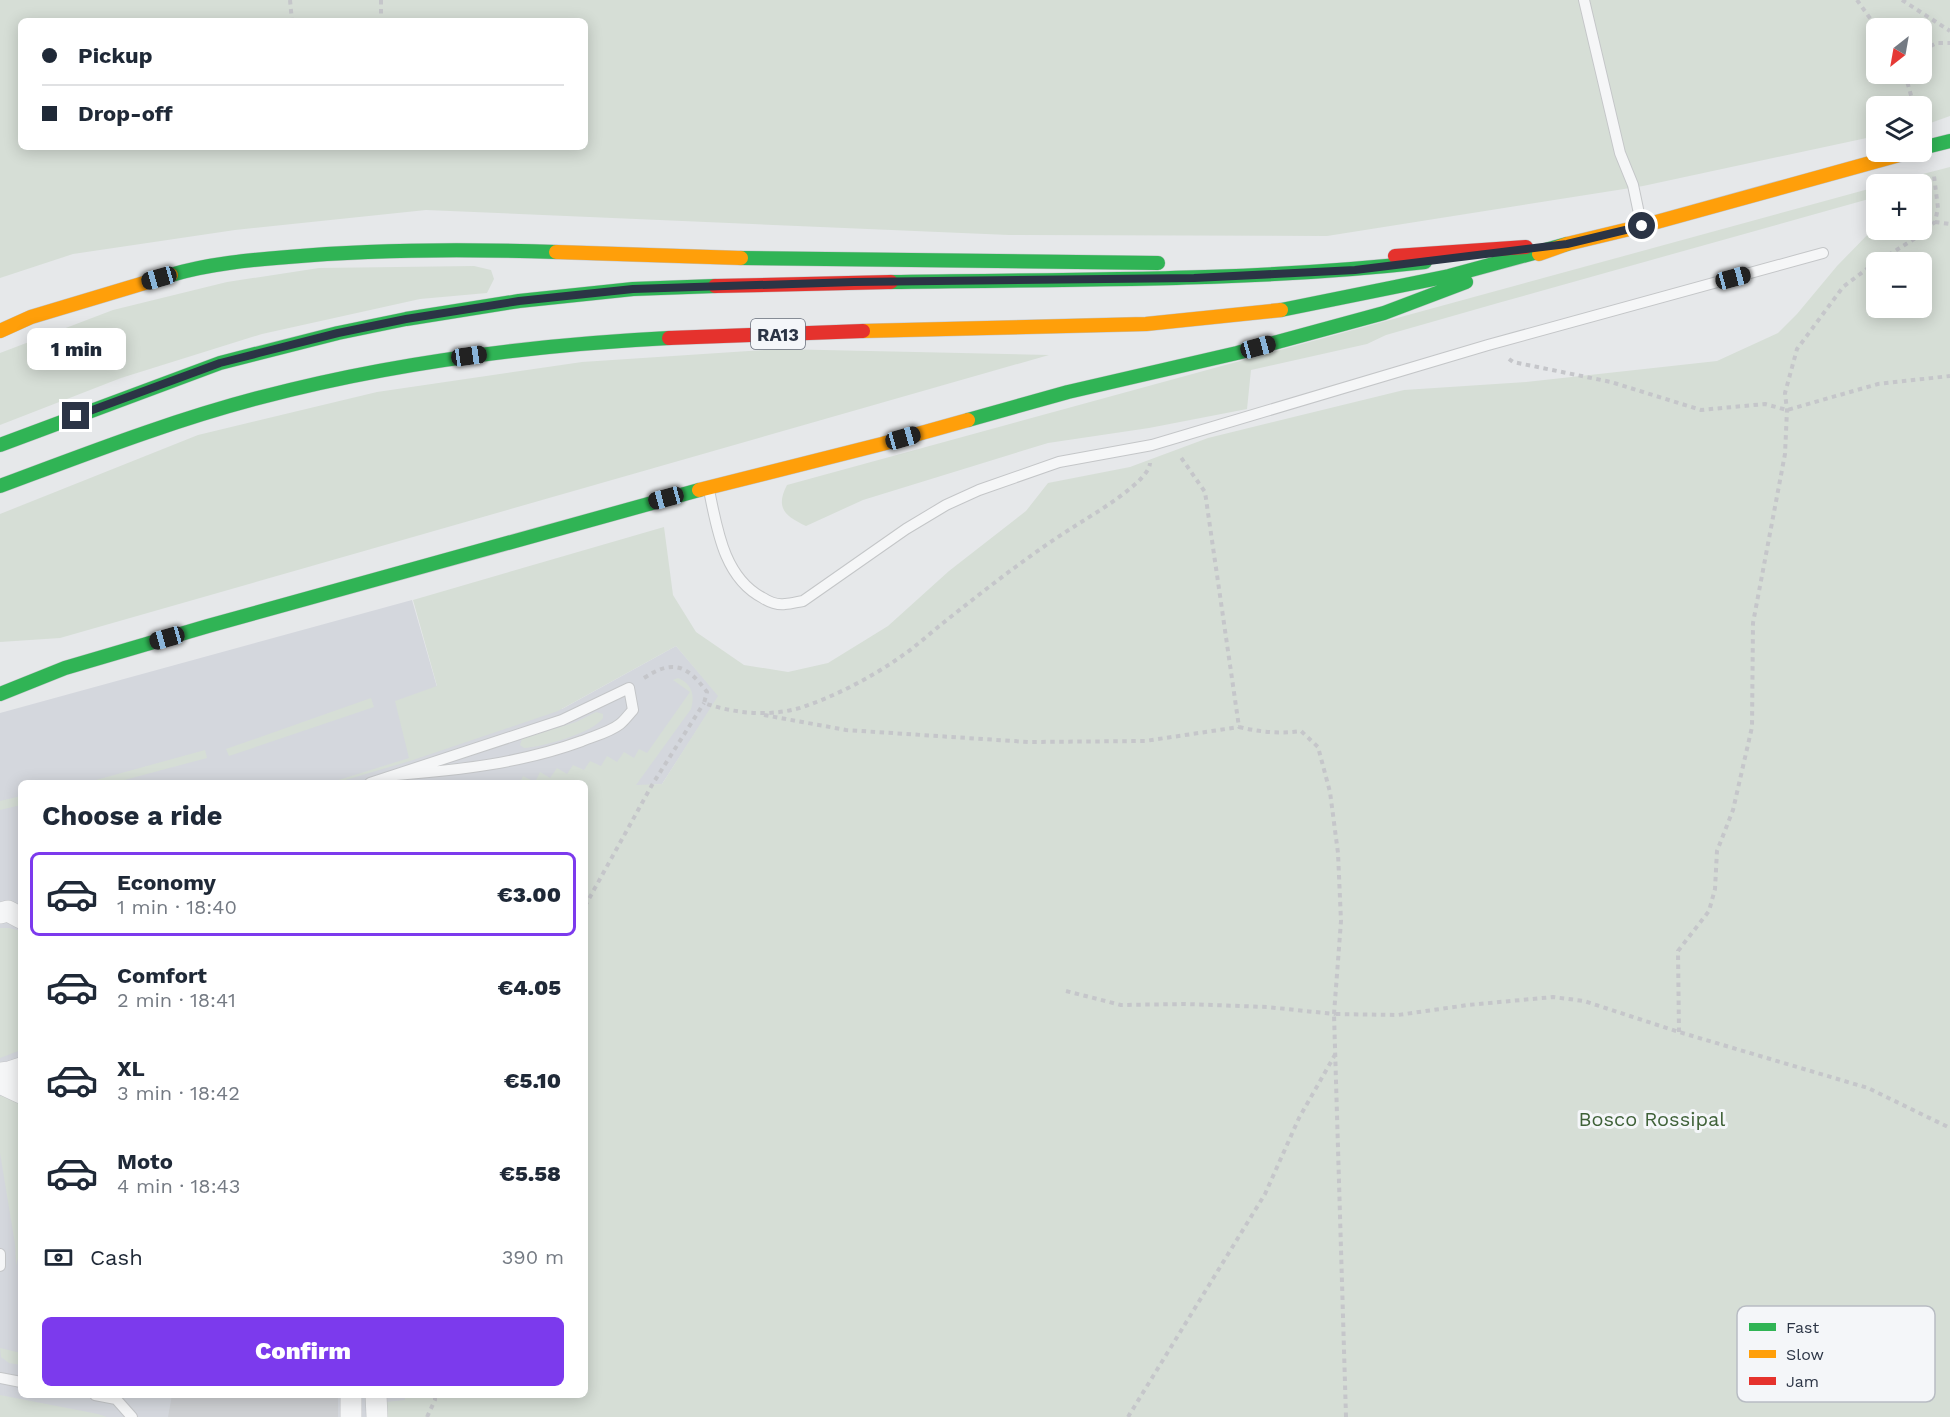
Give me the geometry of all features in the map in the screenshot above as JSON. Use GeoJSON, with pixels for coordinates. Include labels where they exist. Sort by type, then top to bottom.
{"type":"FeatureCollection","features":[{"type":"Feature","properties":{"kind":"main road"},"geometry":{"type":"LineString","coordinates":[[1932,146],[1950,141]]}},
{"type":"Feature","properties":{"kind":"main road"},"geometry":{"type":"LineString","coordinates":[[0,445],[220,363],[338,333],[406,319],[519,301],[633,289],[854,282],[1194,278],[1355,270],[1567,244],[1642,226],[1874,162]]}},
{"type":"Feature","properties":{"kind":"main road"},"geometry":{"type":"LineString","coordinates":[[0,331],[31,318],[177,273],[253,260],[351,251],[500,250],[743,258],[1183,263],[1377,258],[1567,244]]}},
{"type":"Feature","properties":{"kind":"main road"},"geometry":{"type":"LineString","coordinates":[[0,694],[65,668],[208,626],[708,487],[882,444],[1068,392],[1238,353],[1384,313],[1567,244]]}},
{"type":"Feature","properties":{"kind":"main road","name":"RA13"},"geometry":{"type":"LineString","coordinates":[[0,486],[134,437],[261,397],[387,368],[489,353],[656,339],[760,334],[1146,324],[1266,313],[1449,276],[1567,244]]}},
{"type":"Feature","properties":{"kind":"main road"},"geometry":{"type":"LineString","coordinates":[[32,668],[65,668]]}},
{"type":"Feature","properties":{"kind":"street"},"geometry":{"type":"LineString","coordinates":[[0,1073],[18,1069]]}},
{"type":"Feature","properties":{"kind":"street"},"geometry":{"type":"LineString","coordinates":[[0,1083],[18,1092]]}},
{"type":"Feature","properties":{"kind":"lane"},"geometry":{"type":"LineString","coordinates":[[1584,0],[1620,153],[1633,185],[1642,226]]}},
{"type":"Feature","properties":{"kind":"lane"},"geometry":{"type":"LineString","coordinates":[[708,487],[719,537],[731,567],[753,594],[783,605],[803,601],[946,504],[1059,462],[1152,445],[1488,345],[1822,253]]}},
{"type":"Feature","properties":{"kind":"lane"},"geometry":{"type":"LineString","coordinates":[[380,780],[562,720],[629,688],[633,710],[620,724],[590,738],[543,754],[505,763],[449,771],[396,775]]}},
{"type":"Feature","properties":{"kind":"lane"},"geometry":{"type":"LineString","coordinates":[[0,1254],[0,1266]]}},
{"type":"Feature","properties":{"kind":"lane"},"geometry":{"type":"LineString","coordinates":[[0,1378],[18,1381]]}},
{"type":"Feature","properties":{"kind":"lane"},"geometry":{"type":"LineString","coordinates":[[111,1398],[116,1399],[132,1417]]}},
{"type":"Feature","properties":{"kind":"path"},"geometry":{"type":"LineString","coordinates":[[290,0],[292,18]]}},
{"type":"Feature","properties":{"kind":"path"},"geometry":{"type":"LineString","coordinates":[[381,0],[381,18]]}},
{"type":"Feature","properties":{"kind":"path"},"geometry":{"type":"LineString","coordinates":[[1857,0],[1870,18]]}},
{"type":"Feature","properties":{"kind":"path"},"geometry":{"type":"LineString","coordinates":[[1902,0],[1950,31]]}},
{"type":"Feature","properties":{"kind":"path"},"geometry":{"type":"LineString","coordinates":[[1932,45],[1950,43]]}},
{"type":"Feature","properties":{"kind":"path"},"geometry":{"type":"LineString","coordinates":[[1679,1032],[1678,951],[1709,911],[1715,889],[1717,851],[1733,810],[1752,727],[1753,623],[1785,454],[1787,410],[1785,393],[1797,349],[1843,287],[1935,222],[1938,208],[1934,173]]}},
{"type":"Feature","properties":{"kind":"path"},"geometry":{"type":"LineString","coordinates":[[1935,222],[1950,224]]}},
{"type":"Feature","properties":{"kind":"path"},"geometry":{"type":"LineString","coordinates":[[1488,345],[1514,362],[1611,382],[1701,410],[1765,404],[1787,410],[1878,384],[1950,376]]}},
{"type":"Feature","properties":{"kind":"path"},"geometry":{"type":"LineString","coordinates":[[1168,440],[1205,492],[1239,727]]}},
{"type":"Feature","properties":{"kind":"path"},"geometry":{"type":"LineString","coordinates":[[760,714],[802,707],[849,687],[897,660],[1041,548],[1097,512],[1137,482],[1150,468],[1152,445]]}},
{"type":"Feature","properties":{"kind":"path"},"geometry":{"type":"LineString","coordinates":[[588,901],[652,785],[704,703],[707,692],[689,673],[669,666],[659,668],[629,688]]}},
{"type":"Feature","properties":{"kind":"path"},"geometry":{"type":"LineString","coordinates":[[704,703],[723,710],[760,714],[846,730],[1028,742],[1145,741],[1239,727],[1266,733],[1301,732],[1318,747],[1330,792],[1338,853],[1341,921],[1335,1014],[1346,1417]]}},
{"type":"Feature","properties":{"kind":"path"},"geometry":{"type":"LineString","coordinates":[[1066,991],[1121,1005],[1185,1004],[1267,1007],[1335,1014],[1398,1016],[1468,1005],[1553,997],[1584,1001],[1679,1032],[1868,1088],[1950,1128]]}},
{"type":"Feature","properties":{"kind":"path"},"geometry":{"type":"LineString","coordinates":[[1128,1417],[1265,1194],[1299,1118],[1337,1051]]}},
{"type":"Feature","properties":{"kind":"path"},"geometry":{"type":"LineString","coordinates":[[427,1417],[435,1398]]}},
{"type":"Feature","properties":{"kind":"shaded area"},"geometry":{"type":"Polygon","coordinates":[[[412,600],[437,687],[562,709],[676,646],[719,696],[662,784],[635,786],[588,783],[588,780],[18,780],[18,1398],[417,1398],[413,1417],[0,1417],[0,713],[412,600]]]}},
{"type":"Feature","properties":{"kind":"green space"},"geometry":{"type":"Polygon","coordinates":[[[0,0],[1950,0],[1950,116],[1932,122],[1932,96],[1866,96],[1866,138],[1643,186],[1327,236],[1009,235],[426,210],[235,230],[73,254],[0,278],[0,0]]]}},
{"type":"Feature","properties":{"kind":"green space","name":"Bosco Rossipal"},"geometry":{"type":"Polygon","coordinates":[[[1950,167],[1950,1417],[386,1417],[386,1402],[405,1400],[405,1398],[588,1398],[588,780],[536,780],[540,772],[550,778],[557,768],[567,774],[573,765],[584,770],[590,761],[601,766],[607,756],[617,762],[624,752],[634,758],[639,749],[647,753],[690,692],[673,680],[678,678],[683,680],[691,690],[693,699],[691,709],[636,785],[662,784],[718,696],[676,646],[558,711],[410,761],[339,780],[409,758],[395,701],[437,686],[413,600],[664,527],[673,595],[696,632],[744,665],[788,672],[828,663],[888,626],[949,571],[1026,511],[1048,483],[1130,467],[1208,438],[1404,390],[1526,382],[1717,361],[1778,333],[1866,236],[1866,240],[1932,240],[1932,174],[1923,174],[1950,167]]]}},
{"type":"Feature","properties":{"kind":"green space"},"geometry":{"type":"Polygon","coordinates":[[[1866,190],[1866,200],[1386,335],[1367,344],[1251,370],[1247,409],[1149,428],[1048,443],[863,500],[806,526],[792,519],[784,510],[782,500],[787,485],[1866,190]]]}},
{"type":"Feature","properties":{"kind":"green space"},"geometry":{"type":"Polygon","coordinates":[[[474,266],[491,270],[494,279],[487,293],[420,299],[262,334],[121,378],[0,425],[0,353],[113,310],[227,282],[319,268],[474,266]]]}},
{"type":"Feature","properties":{"kind":"green space"},"geometry":{"type":"Polygon","coordinates":[[[778,349],[1049,355],[60,638],[0,642],[0,514],[198,435],[377,392],[582,362],[778,349]]]}},
{"type":"Feature","properties":{"kind":"green space"},"geometry":{"type":"Polygon","coordinates":[[[371,698],[374,707],[229,756],[226,749],[371,698]]]}},
{"type":"Feature","properties":{"kind":"green space"},"geometry":{"type":"Polygon","coordinates":[[[596,712],[603,714],[603,718],[597,724],[578,734],[532,747],[524,748],[520,745],[522,739],[576,722],[596,712]]]}},
{"type":"Feature","properties":{"kind":"green space"},"geometry":{"type":"Polygon","coordinates":[[[205,750],[207,758],[124,780],[96,780],[205,750]]]}},
{"type":"Feature","properties":{"kind":"green space"},"geometry":{"type":"Polygon","coordinates":[[[18,797],[18,806],[0,810],[0,801],[18,797]]]}},
{"type":"Feature","properties":{"kind":"green space"},"geometry":{"type":"Polygon","coordinates":[[[0,928],[9,928],[18,930],[18,1051],[0,1058],[0,928]]]}},
{"type":"Feature","properties":{"kind":"green space"},"geometry":{"type":"Polygon","coordinates":[[[0,1096],[7,1096],[18,1102],[18,1258],[16,1266],[15,1244],[0,1153],[0,1096]]]}},
{"type":"Feature","properties":{"kind":"green space"},"geometry":{"type":"Polygon","coordinates":[[[0,1348],[18,1352],[18,1364],[9,1363],[1,1357],[0,1348]]]}},
{"type":"Feature","properties":{"kind":"green space"},"geometry":{"type":"Polygon","coordinates":[[[0,1395],[98,1414],[107,1417],[0,1417],[0,1395]]]}},
{"type":"Feature","properties":{"kind":"building"},"geometry":{"type":"Polygon","coordinates":[[[171,1398],[338,1398],[338,1417],[168,1417],[171,1398]]]}},
{"type":"Feature","properties":{"kind":"traffic: fast"},"geometry":{"type":"LineString","coordinates":[[1932,146],[1950,141]]}},
{"type":"Feature","properties":{"kind":"traffic: fast"},"geometry":{"type":"LineString","coordinates":[[1281,310],[1449,276],[1567,244]]}},
{"type":"Feature","properties":{"kind":"traffic: fast"},"geometry":{"type":"LineString","coordinates":[[171,275],[229,263],[321,254],[422,250],[556,252]]}},
{"type":"Feature","properties":{"kind":"traffic: fast"},"geometry":{"type":"LineString","coordinates":[[741,258],[1158,263]]}},
{"type":"Feature","properties":{"kind":"traffic: fast"},"geometry":{"type":"LineString","coordinates":[[891,282],[1225,276],[1425,262]]}},
{"type":"Feature","properties":{"kind":"traffic: fast"},"geometry":{"type":"LineString","coordinates":[[968,420],[1068,392],[1237,353],[1384,313],[1466,282]]}},
{"type":"Feature","properties":{"kind":"traffic: fast"},"geometry":{"type":"LineString","coordinates":[[0,445],[220,363],[338,333],[406,319],[519,301],[633,289],[715,286]]}},
{"type":"Feature","properties":{"kind":"traffic: fast"},"geometry":{"type":"LineString","coordinates":[[0,486],[196,416],[312,385],[464,357],[566,345],[669,338]]}},
{"type":"Feature","properties":{"kind":"traffic: fast"},"geometry":{"type":"LineString","coordinates":[[0,694],[65,668],[208,626],[699,490]]}},
{"type":"Feature","properties":{"kind":"traffic: slow"},"geometry":{"type":"LineString","coordinates":[[1539,254],[1567,244],[1642,226],[1874,162]]}},
{"type":"Feature","properties":{"kind":"traffic: slow"},"geometry":{"type":"LineString","coordinates":[[556,252],[741,258]]}},
{"type":"Feature","properties":{"kind":"traffic: slow"},"geometry":{"type":"LineString","coordinates":[[0,331],[31,317],[171,275]]}},
{"type":"Feature","properties":{"kind":"traffic: slow"},"geometry":{"type":"LineString","coordinates":[[863,331],[1146,324],[1281,310]]}},
{"type":"Feature","properties":{"kind":"traffic: slow"},"geometry":{"type":"LineString","coordinates":[[699,490],[968,420]]}},
{"type":"Feature","properties":{"kind":"traffic: jam"},"geometry":{"type":"LineString","coordinates":[[1395,256],[1526,247]]}},
{"type":"Feature","properties":{"kind":"traffic: jam"},"geometry":{"type":"LineString","coordinates":[[715,286],[891,282]]}},
{"type":"Feature","properties":{"kind":"traffic: jam"},"geometry":{"type":"LineString","coordinates":[[669,338],[863,331]]}},
{"type":"Feature","properties":{"kind":"route"},"geometry":{"type":"LineString","coordinates":[[76,416],[220,363],[338,333],[406,319],[519,301],[633,289],[854,282],[1194,278],[1355,270],[1567,244],[1642,226]]}}]}
